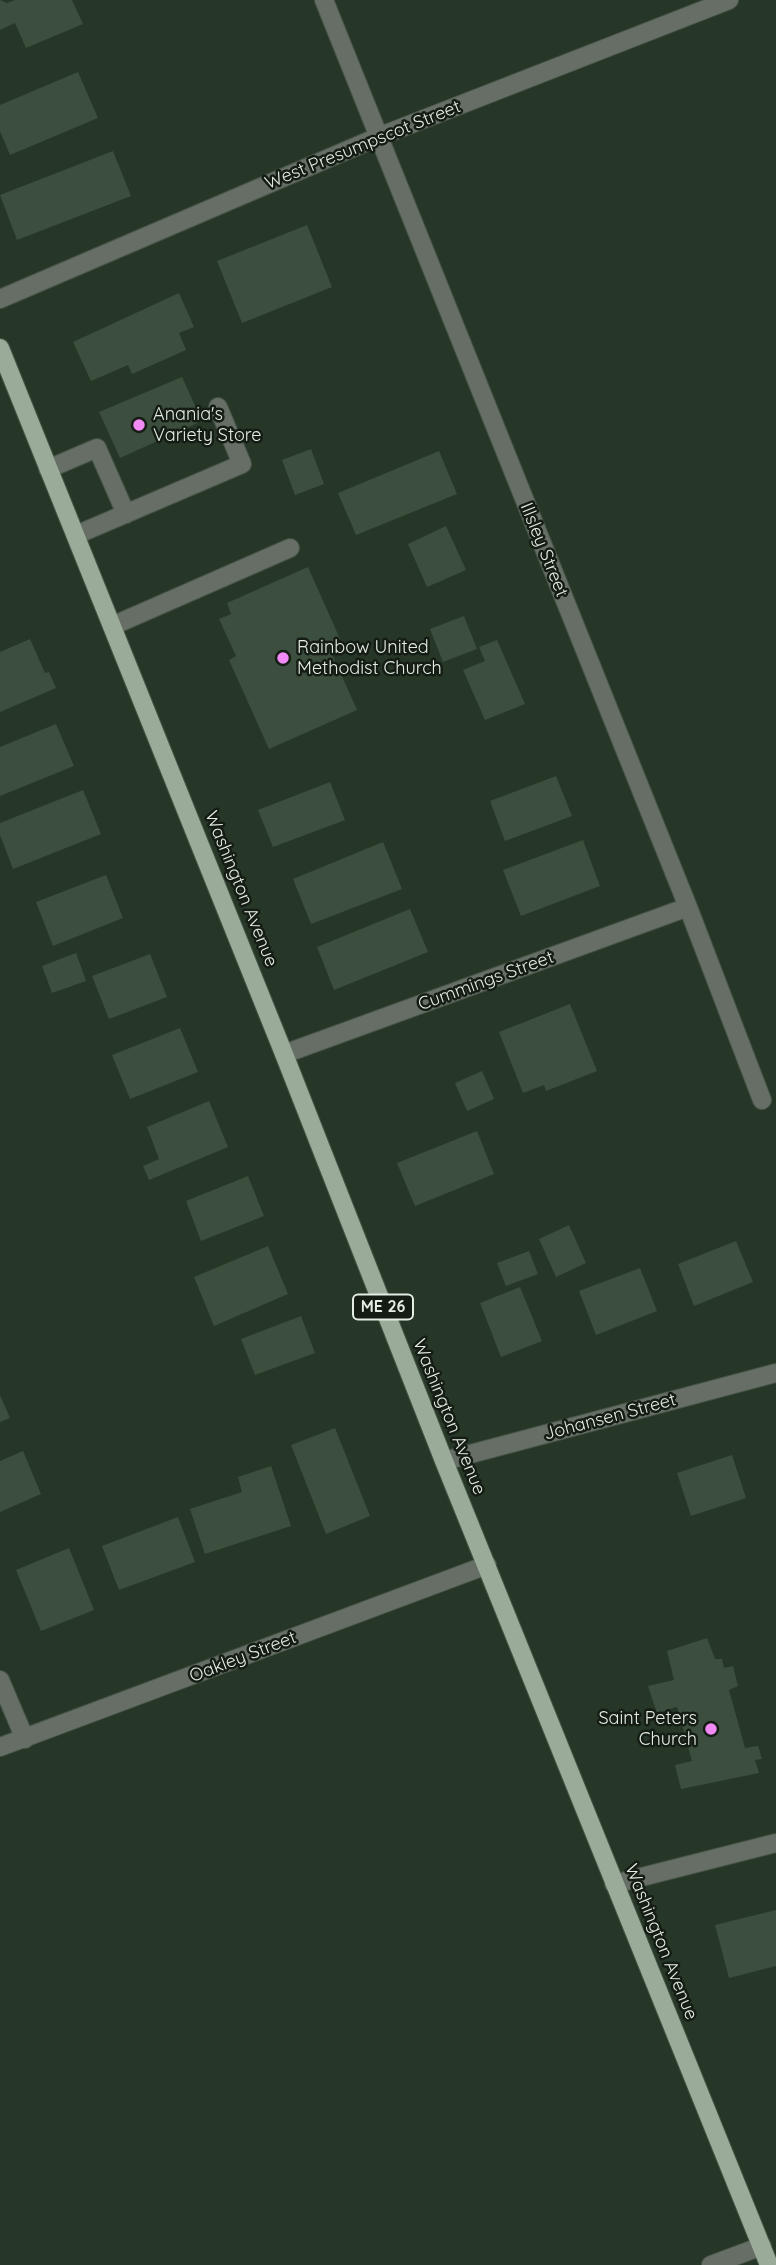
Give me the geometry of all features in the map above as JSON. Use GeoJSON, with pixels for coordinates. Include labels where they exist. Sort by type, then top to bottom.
{"type":"FeatureCollection","features":[{"type":"Feature","properties":{"kind":"main road","name":"Washington Avenue"},"geometry":{"type":"LineString","coordinates":[[0,348],[285,1055],[444,1461],[769,2265]]}},
{"type":"Feature","properties":{"kind":"street","name":"Illsley Street"},"geometry":{"type":"LineString","coordinates":[[324,0],[688,907],[762,1100]]}},
{"type":"Feature","properties":{"kind":"street","name":"West Presumpscot Street"},"geometry":{"type":"LineString","coordinates":[[0,299],[378,137],[729,0]]}},
{"type":"Feature","properties":{"kind":"street"},"geometry":{"type":"LineString","coordinates":[[76,535],[242,464],[218,407]]}},
{"type":"Feature","properties":{"kind":"street"},"geometry":{"type":"LineString","coordinates":[[48,469],[97,448],[126,514]]}},
{"type":"Feature","properties":{"kind":"street"},"geometry":{"type":"LineString","coordinates":[[112,626],[290,548]]}},
{"type":"Feature","properties":{"kind":"street","name":"Cummings Street"},"geometry":{"type":"LineString","coordinates":[[285,1055],[688,907]]}},
{"type":"Feature","properties":{"kind":"street","name":"Johansen Street"},"geometry":{"type":"LineString","coordinates":[[444,1461],[776,1373]]}},
{"type":"Feature","properties":{"kind":"street","name":"Oakley Street"},"geometry":{"type":"LineString","coordinates":[[0,1747],[486,1565]]}},
{"type":"Feature","properties":{"kind":"street"},"geometry":{"type":"LineString","coordinates":[[0,1679],[24,1739]]}},
{"type":"Feature","properties":{"kind":"street"},"geometry":{"type":"LineString","coordinates":[[614,1884],[776,1843]]}},
{"type":"Feature","properties":{"kind":"street"},"geometry":{"type":"LineString","coordinates":[[712,2265],[762,2246]]}},
{"type":"Feature","properties":{"kind":"building"},"geometry":{"type":"Polygon","coordinates":[[[0,0],[7,3],[15,0],[72,0],[83,24],[26,48],[15,23],[0,30],[0,0]]]}},
{"type":"Feature","properties":{"kind":"building"},"geometry":{"type":"Polygon","coordinates":[[[78,72],[98,118],[10,155],[0,131],[0,105],[78,72]]]}},
{"type":"Feature","properties":{"kind":"building"},"geometry":{"type":"Polygon","coordinates":[[[113,151],[131,196],[17,240],[0,195],[113,151]]]}},
{"type":"Feature","properties":{"kind":"building"},"geometry":{"type":"Polygon","coordinates":[[[307,225],[332,287],[242,323],[217,261],[307,225]]]}},
{"type":"Feature","properties":{"kind":"building"},"geometry":{"type":"Polygon","coordinates":[[[179,293],[194,327],[179,333],[186,350],[132,374],[128,365],[91,381],[73,342],[179,293]]]}},
{"type":"Feature","properties":{"kind":"building"},"geometry":{"type":"Polygon","coordinates":[[[182,377],[202,421],[120,458],[99,412],[182,377]]]}},
{"type":"Feature","properties":{"kind":"building"},"geometry":{"type":"Polygon","coordinates":[[[311,449],[324,484],[295,495],[282,460],[311,449]]]}},
{"type":"Feature","properties":{"kind":"building"},"geometry":{"type":"Polygon","coordinates":[[[439,451],[457,494],[356,535],[338,493],[439,451]]]}},
{"type":"Feature","properties":{"kind":"building"},"geometry":{"type":"Polygon","coordinates":[[[446,526],[466,570],[427,587],[408,544],[446,526]]]}},
{"type":"Feature","properties":{"kind":"building","name":"Rainbow United Methodist Church"},"geometry":{"type":"Polygon","coordinates":[[[308,567],[340,639],[328,645],[357,710],[269,749],[229,660],[236,656],[219,619],[231,614],[227,603],[308,567]]]}},
{"type":"Feature","properties":{"kind":"building"},"geometry":{"type":"Polygon","coordinates":[[[464,616],[477,649],[443,662],[430,629],[464,616]]]}},
{"type":"Feature","properties":{"kind":"building"},"geometry":{"type":"Polygon","coordinates":[[[30,639],[45,673],[49,672],[56,688],[0,712],[0,652],[30,639]]]}},
{"type":"Feature","properties":{"kind":"building"},"geometry":{"type":"Polygon","coordinates":[[[497,640],[525,704],[485,720],[463,670],[485,661],[479,647],[497,640]]]}},
{"type":"Feature","properties":{"kind":"building"},"geometry":{"type":"Polygon","coordinates":[[[56,724],[74,766],[0,796],[0,747],[56,724]]]}},
{"type":"Feature","properties":{"kind":"building"},"geometry":{"type":"Polygon","coordinates":[[[556,776],[572,816],[505,841],[490,801],[556,776]]]}},
{"type":"Feature","properties":{"kind":"building"},"geometry":{"type":"Polygon","coordinates":[[[330,782],[345,820],[273,847],[258,810],[330,782]]]}},
{"type":"Feature","properties":{"kind":"building"},"geometry":{"type":"Polygon","coordinates":[[[83,790],[101,834],[13,869],[0,835],[0,823],[83,790]]]}},
{"type":"Feature","properties":{"kind":"building"},"geometry":{"type":"Polygon","coordinates":[[[583,840],[600,886],[521,916],[503,870],[583,840]]]}},
{"type":"Feature","properties":{"kind":"building"},"geometry":{"type":"Polygon","coordinates":[[[383,842],[402,889],[311,924],[293,879],[383,842]]]}},
{"type":"Feature","properties":{"kind":"building"},"geometry":{"type":"Polygon","coordinates":[[[106,875],[123,918],[53,946],[36,902],[106,875]]]}},
{"type":"Feature","properties":{"kind":"building"},"geometry":{"type":"Polygon","coordinates":[[[410,909],[428,952],[334,990],[317,947],[410,909]]]}},
{"type":"Feature","properties":{"kind":"building"},"geometry":{"type":"Polygon","coordinates":[[[76,953],[86,981],[52,993],[42,966],[76,953]]]}},
{"type":"Feature","properties":{"kind":"building"},"geometry":{"type":"Polygon","coordinates":[[[150,954],[167,997],[109,1019],[92,976],[150,954]]]}},
{"type":"Feature","properties":{"kind":"building"},"geometry":{"type":"Polygon","coordinates":[[[570,1004],[597,1071],[546,1091],[544,1085],[523,1093],[499,1032],[570,1004]]]}},
{"type":"Feature","properties":{"kind":"building"},"geometry":{"type":"Polygon","coordinates":[[[180,1028],[198,1072],[130,1099],[112,1055],[180,1028]]]}},
{"type":"Feature","properties":{"kind":"building"},"geometry":{"type":"Polygon","coordinates":[[[482,1071],[494,1099],[467,1111],[455,1083],[482,1071]]]}},
{"type":"Feature","properties":{"kind":"building"},"geometry":{"type":"Polygon","coordinates":[[[209,1101],[228,1147],[149,1180],[143,1166],[159,1159],[147,1127],[209,1101]]]}},
{"type":"Feature","properties":{"kind":"building"},"geometry":{"type":"Polygon","coordinates":[[[477,1131],[494,1174],[415,1206],[397,1163],[477,1131]]]}},
{"type":"Feature","properties":{"kind":"building"},"geometry":{"type":"Polygon","coordinates":[[[248,1176],[264,1216],[201,1241],[186,1201],[248,1176]]]}},
{"type":"Feature","properties":{"kind":"building"},"geometry":{"type":"Polygon","coordinates":[[[569,1225],[586,1263],[556,1277],[539,1239],[569,1225]]]}},
{"type":"Feature","properties":{"kind":"building"},"geometry":{"type":"Polygon","coordinates":[[[736,1241],[753,1282],[694,1306],[678,1264],[736,1241]]]}},
{"type":"Feature","properties":{"kind":"building"},"geometry":{"type":"Polygon","coordinates":[[[268,1246],[288,1294],[214,1326],[194,1277],[268,1246]]]}},
{"type":"Feature","properties":{"kind":"building"},"geometry":{"type":"Polygon","coordinates":[[[529,1251],[538,1274],[506,1286],[497,1263],[529,1251]]]}},
{"type":"Feature","properties":{"kind":"building"},"geometry":{"type":"Polygon","coordinates":[[[640,1268],[657,1311],[596,1335],[579,1291],[640,1268]]]}},
{"type":"Feature","properties":{"kind":"building"},"geometry":{"type":"Polygon","coordinates":[[[520,1287],[542,1341],[501,1357],[480,1303],[520,1287]]]}},
{"type":"Feature","properties":{"kind":"building"},"geometry":{"type":"Polygon","coordinates":[[[301,1316],[315,1353],[255,1375],[241,1339],[301,1316]]]}},
{"type":"Feature","properties":{"kind":"building"},"geometry":{"type":"Polygon","coordinates":[[[0,1395],[10,1418],[0,1422],[0,1395]]]}},
{"type":"Feature","properties":{"kind":"building"},"geometry":{"type":"Polygon","coordinates":[[[335,1428],[370,1516],[326,1534],[291,1445],[335,1428]]]}},
{"type":"Feature","properties":{"kind":"building"},"geometry":{"type":"Polygon","coordinates":[[[23,1451],[41,1494],[0,1512],[0,1461],[23,1451]]]}},
{"type":"Feature","properties":{"kind":"building"},"geometry":{"type":"Polygon","coordinates":[[[732,1455],[746,1498],[691,1516],[677,1473],[732,1455]]]}},
{"type":"Feature","properties":{"kind":"building"},"geometry":{"type":"Polygon","coordinates":[[[271,1466],[291,1526],[205,1554],[190,1509],[242,1492],[238,1477],[271,1466]]]}},
{"type":"Feature","properties":{"kind":"building"},"geometry":{"type":"Polygon","coordinates":[[[178,1517],[195,1562],[119,1590],[102,1546],[178,1517]]]}},
{"type":"Feature","properties":{"kind":"building"},"geometry":{"type":"Polygon","coordinates":[[[69,1548],[94,1610],[41,1631],[16,1570],[69,1548]]]}},
{"type":"Feature","properties":{"kind":"building","name":"Saint Peters Church"},"geometry":{"type":"Polygon","coordinates":[[[707,1638],[715,1659],[722,1659],[724,1668],[733,1666],[738,1686],[729,1690],[745,1748],[758,1746],[762,1759],[755,1760],[759,1773],[681,1789],[675,1765],[692,1761],[677,1707],[657,1713],[648,1686],[674,1680],[667,1651],[707,1638]]]}},
{"type":"Feature","properties":{"kind":"building"},"geometry":{"type":"Polygon","coordinates":[[[776,1910],[776,1966],[729,1978],[715,1925],[776,1910]]]}},
{"type":"Feature","properties":{"kind":"place","name":"Anania's Variety Store"},"geometry":{"type":"Point","coordinates":[139,425]}},
{"type":"Feature","properties":{"kind":"place","name":"Rainbow United Methodist Church"},"geometry":{"type":"Point","coordinates":[283,658]}},
{"type":"Feature","properties":{"kind":"place","name":"Saint Peters Church"},"geometry":{"type":"Point","coordinates":[711,1729]}}]}
